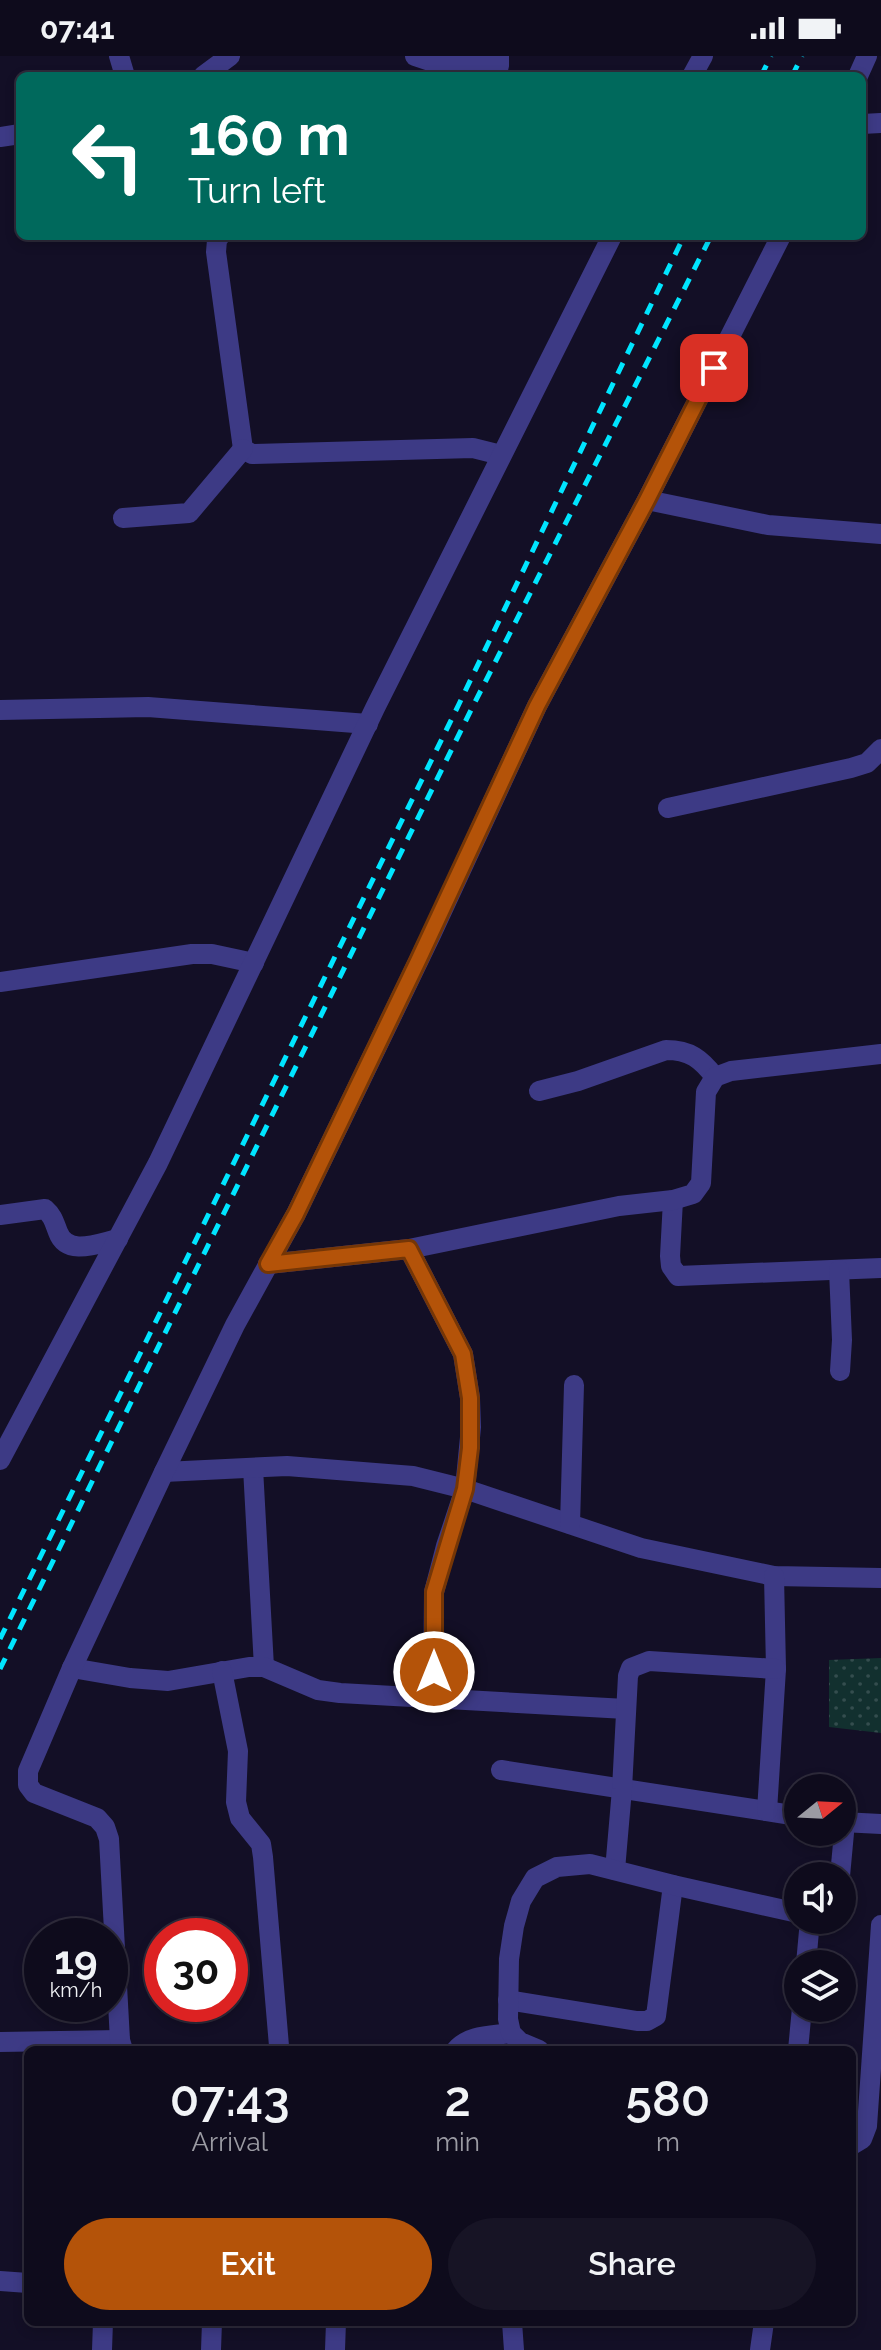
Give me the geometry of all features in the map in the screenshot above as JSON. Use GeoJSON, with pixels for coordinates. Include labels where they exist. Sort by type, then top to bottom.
{"type":"FeatureCollection","features":[{"type":"Feature","properties":{"kind":"street"},"geometry":{"type":"LineString","coordinates":[[208,72],[230,56]]}},
{"type":"Feature","properties":{"kind":"street"},"geometry":{"type":"LineString","coordinates":[[415,56],[436,63],[499,66],[499,56]]}},
{"type":"Feature","properties":{"kind":"street"},"geometry":{"type":"LineString","coordinates":[[123,518],[189,513],[243,449],[216,252],[217,240]]}},
{"type":"Feature","properties":{"kind":"street"},"geometry":{"type":"LineString","coordinates":[[0,1460],[158,1163],[368,724],[610,240]]}},
{"type":"Feature","properties":{"kind":"street"},"geometry":{"type":"LineString","coordinates":[[0,2042],[122,2045],[109,1839],[105,1827],[97,1818],[34,1793],[28,1785],[28,1771],[72,1668],[164,1472],[235,1325],[296,1214],[537,706],[647,500],[779,240]]}},
{"type":"Feature","properties":{"kind":"street"},"geometry":{"type":"LineString","coordinates":[[243,449],[252,454],[473,448],[501,455]]}},
{"type":"Feature","properties":{"kind":"street"},"geometry":{"type":"LineString","coordinates":[[647,500],[768,525],[881,534]]}},
{"type":"Feature","properties":{"kind":"street"},"geometry":{"type":"LineString","coordinates":[[0,710],[148,707],[368,724]]}},
{"type":"Feature","properties":{"kind":"street"},"geometry":{"type":"LineString","coordinates":[[668,808],[851,768],[867,763],[881,749]]}},
{"type":"Feature","properties":{"kind":"street"},"geometry":{"type":"LineString","coordinates":[[0,982],[192,954],[212,954],[254,963]]}},
{"type":"Feature","properties":{"kind":"street"},"geometry":{"type":"LineString","coordinates":[[539,1091],[578,1081],[666,1050],[693,1054],[715,1077]]}},
{"type":"Feature","properties":{"kind":"street"},"geometry":{"type":"LineString","coordinates":[[268,1264],[409,1249],[693,1194],[701,1183],[706,1092],[715,1077],[731,1071],[881,1054]]}},
{"type":"Feature","properties":{"kind":"street"},"geometry":{"type":"LineString","coordinates":[[673,1200],[670,1256],[671,1266],[678,1276],[881,1268]]}},
{"type":"Feature","properties":{"kind":"street"},"geometry":{"type":"LineString","coordinates":[[0,1215],[45,1209],[52,1215],[59,1237],[75,1248],[118,1239]]}},
{"type":"Feature","properties":{"kind":"street"},"geometry":{"type":"LineString","coordinates":[[409,1249],[463,1354],[470,1398],[471,1427],[465,1489],[434,1592],[433,1698]]}},
{"type":"Feature","properties":{"kind":"street"},"geometry":{"type":"LineString","coordinates":[[839,1270],[840,1371]]}},
{"type":"Feature","properties":{"kind":"street"},"geometry":{"type":"LineString","coordinates":[[570,1524],[574,1385]]}},
{"type":"Feature","properties":{"kind":"street"},"geometry":{"type":"LineString","coordinates":[[164,1472],[287,1466],[413,1476],[465,1489],[641,1548],[774,1576],[881,1578]]}},
{"type":"Feature","properties":{"kind":"street"},"geometry":{"type":"LineString","coordinates":[[253,1468],[264,1667]]}},
{"type":"Feature","properties":{"kind":"street"},"geometry":{"type":"LineString","coordinates":[[767,1811],[776,1669],[774,1576]]}},
{"type":"Feature","properties":{"kind":"street"},"geometry":{"type":"LineString","coordinates":[[615,1870],[631,1668],[649,1661],[776,1669]]}},
{"type":"Feature","properties":{"kind":"street"},"geometry":{"type":"LineString","coordinates":[[72,1668],[160,1681],[264,1667],[318,1690],[340,1693],[626,1709]]}},
{"type":"Feature","properties":{"kind":"street"},"geometry":{"type":"LineString","coordinates":[[222,1671],[238,1751],[236,1802],[240,1818],[261,1844],[263,1857],[279,2046]]}},
{"type":"Feature","properties":{"kind":"street"},"geometry":{"type":"LineString","coordinates":[[501,1770],[784,1814]]}},
{"type":"Feature","properties":{"kind":"street"},"geometry":{"type":"LineString","coordinates":[[856,1823],[881,1824]]}},
{"type":"Feature","properties":{"kind":"street"},"geometry":{"type":"LineString","coordinates":[[530,2046],[511,2033],[508,2019],[509,1959],[521,1901],[535,1878],[557,1867],[590,1864],[784,1910]]}},
{"type":"Feature","properties":{"kind":"street"},"geometry":{"type":"LineString","coordinates":[[508,2000],[637,2021],[647,2021],[656,2016],[673,1885]]}},
{"type":"Feature","properties":{"kind":"street"},"geometry":{"type":"LineString","coordinates":[[856,2143],[862,2139],[867,2126],[881,1925]]}},
{"type":"Feature","properties":{"kind":"street"},"geometry":{"type":"LineString","coordinates":[[798,2046],[801,2022]]}},
{"type":"Feature","properties":{"kind":"street"},"geometry":{"type":"LineString","coordinates":[[459,2046],[470,2039],[511,2033]]}},
{"type":"Feature","properties":{"kind":"street"},"geometry":{"type":"LineString","coordinates":[[0,2281],[24,2283]]}},
{"type":"Feature","properties":{"kind":"street"},"geometry":{"type":"LineString","coordinates":[[102,2350],[103,2326]]}},
{"type":"Feature","properties":{"kind":"street"},"geometry":{"type":"LineString","coordinates":[[211,2350],[212,2326]]}},
{"type":"Feature","properties":{"kind":"street"},"geometry":{"type":"LineString","coordinates":[[335,2350],[336,2326]]}},
{"type":"Feature","properties":{"kind":"street"},"geometry":{"type":"LineString","coordinates":[[512,2326],[514,2350]]}},
{"type":"Feature","properties":{"kind":"street"},"geometry":{"type":"LineString","coordinates":[[760,2350],[763,2326]]}},
{"type":"Feature","properties":{"kind":"green space"},"geometry":{"type":"Polygon","coordinates":[[[881,1658],[881,1733],[829,1727],[829,1660],[881,1658]]]}},
{"type":"Feature","properties":{"kind":"railway"},"geometry":{"type":"LineString","coordinates":[[763,72],[771,56]]}},
{"type":"Feature","properties":{"kind":"railway"},"geometry":{"type":"LineString","coordinates":[[794,72],[802,56]]}},
{"type":"Feature","properties":{"kind":"railway"},"geometry":{"type":"LineString","coordinates":[[0,1639],[459,704],[682,240]]}},
{"type":"Feature","properties":{"kind":"railway"},"geometry":{"type":"LineString","coordinates":[[0,1669],[471,710],[709,240]]}},
{"type":"Feature","properties":{"kind":"route"},"geometry":{"type":"LineString","coordinates":[[434,1672],[434,1592],[465,1489],[470,1448],[470,1398],[463,1354],[409,1249],[268,1264],[296,1214],[418,961],[537,706],[714,368]]}}]}
